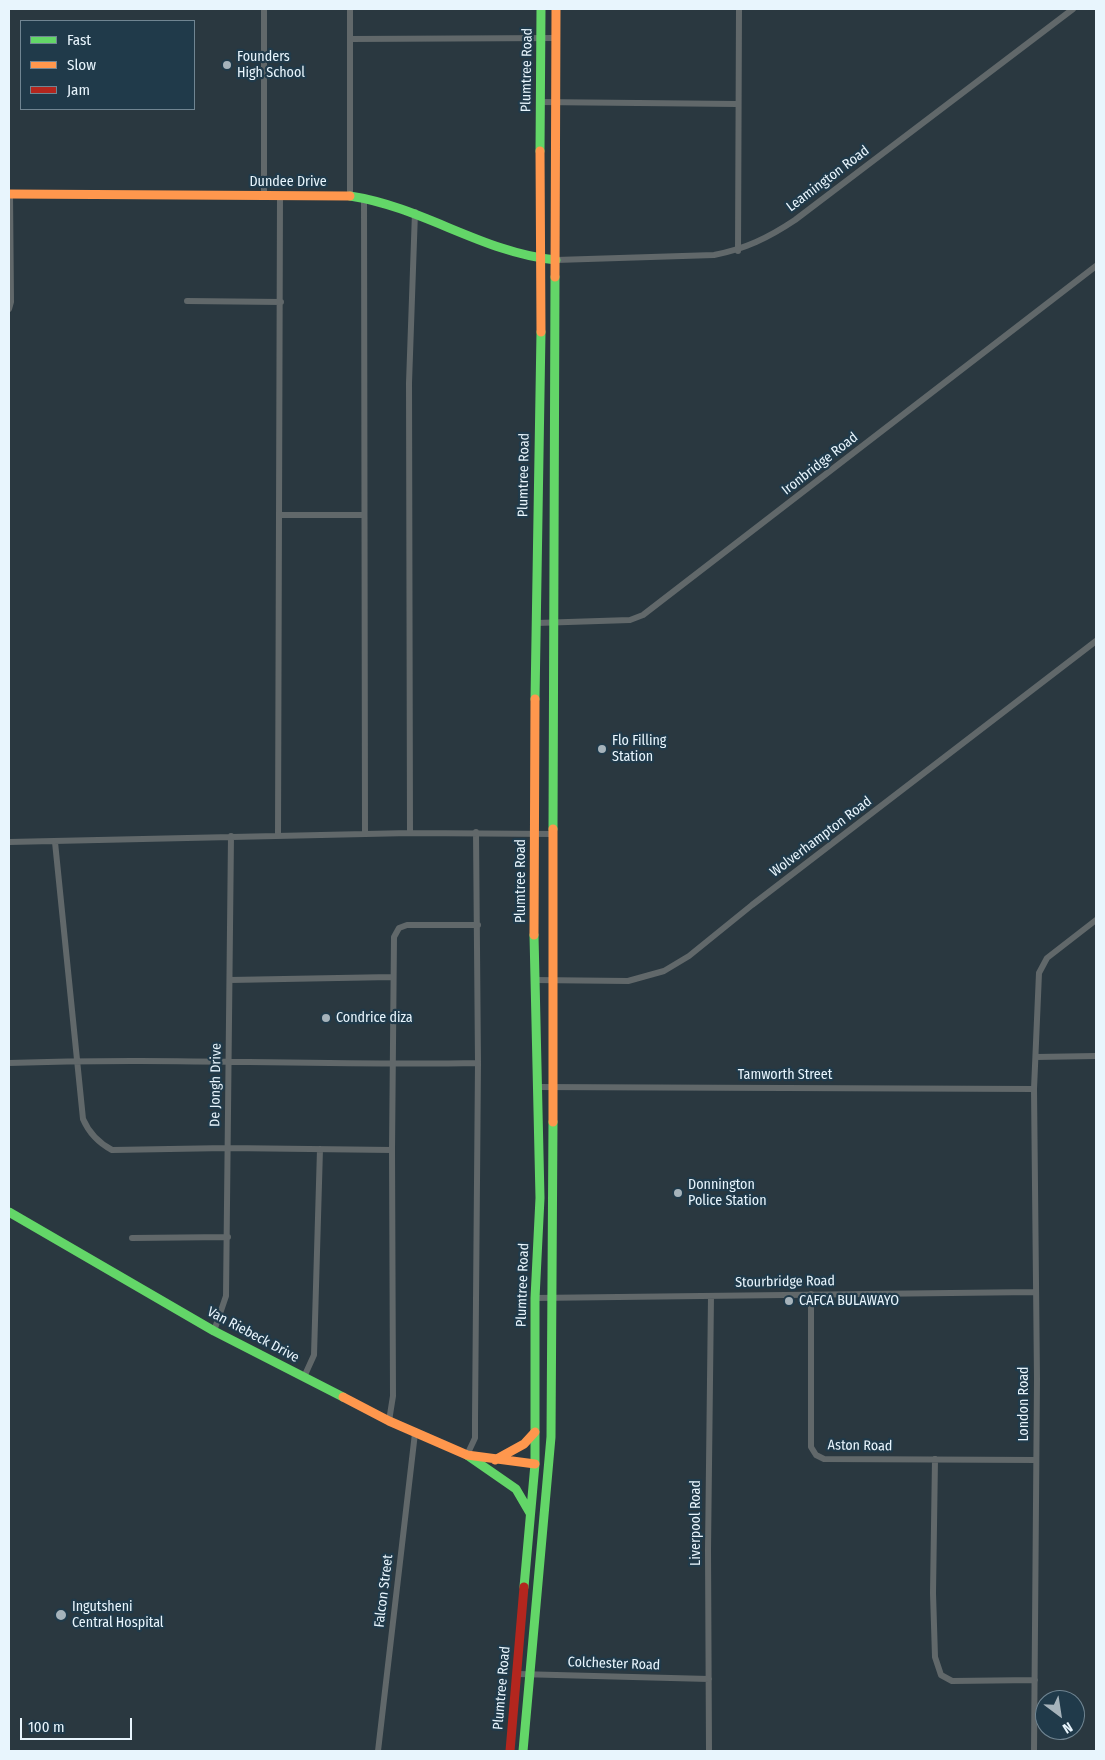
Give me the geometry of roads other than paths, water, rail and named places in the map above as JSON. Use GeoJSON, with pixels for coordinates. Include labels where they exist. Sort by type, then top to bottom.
{"type":"FeatureCollection","features":[{"type":"Feature","properties":{"kind":"main road","name":"Plumtree Road"},"geometry":{"type":"LineString","coordinates":[[510,1751],[535,1464],[535,1298],[540,1198],[534,980],[542,259],[539,102],[542,37],[541,9]]}},
{"type":"Feature","properties":{"kind":"main road","name":"Plumtree Road"},"geometry":{"type":"LineString","coordinates":[[523,1751],[551,1437],[554,1088],[552,980],[555,623],[556,9]]}},
{"type":"Feature","properties":{"kind":"main road","name":"Dundee Drive"},"geometry":{"type":"LineString","coordinates":[[10,194],[350,196],[415,212],[497,248],[542,259],[556,260]]}},
{"type":"Feature","properties":{"kind":"main road","name":"Van Riebeck Drive"},"geometry":{"type":"LineString","coordinates":[[9,1212],[214,1331],[389,1421],[467,1455],[535,1464]]}},
{"type":"Feature","properties":{"kind":"main road"},"geometry":{"type":"LineString","coordinates":[[495,1460],[524,1444],[535,1432]]}},
{"type":"Feature","properties":{"kind":"main road"},"geometry":{"type":"LineString","coordinates":[[548,1487],[543,1475],[535,1464],[543,1455],[551,1437]]}},
{"type":"Feature","properties":{"kind":"main road"},"geometry":{"type":"LineString","coordinates":[[467,1455],[478,1465],[513,1486],[521,1495],[531,1515]]}},
{"type":"Feature","properties":{"kind":"street"},"geometry":{"type":"LineString","coordinates":[[264,9],[264,196]]}},
{"type":"Feature","properties":{"kind":"street"},"geometry":{"type":"LineString","coordinates":[[350,9],[350,196]]}},
{"type":"Feature","properties":{"kind":"street"},"geometry":{"type":"LineString","coordinates":[[738,9],[738,251]]}},
{"type":"Feature","properties":{"kind":"street","name":"Leamington Road"},"geometry":{"type":"LineString","coordinates":[[556,260],[714,255],[738,251],[760,242],[795,220],[1072,9]]}},
{"type":"Feature","properties":{"kind":"street"},"geometry":{"type":"LineString","coordinates":[[351,39],[556,38]]}},
{"type":"Feature","properties":{"kind":"street"},"geometry":{"type":"LineString","coordinates":[[539,102],[737,104]]}},
{"type":"Feature","properties":{"kind":"street"},"geometry":{"type":"LineString","coordinates":[[9,309],[11,302],[10,194]]}},
{"type":"Feature","properties":{"kind":"street"},"geometry":{"type":"LineString","coordinates":[[278,835],[280,196]]}},
{"type":"Feature","properties":{"kind":"street"},"geometry":{"type":"LineString","coordinates":[[364,198],[365,834]]}},
{"type":"Feature","properties":{"kind":"street"},"geometry":{"type":"LineString","coordinates":[[410,832],[409,383],[415,212]]}},
{"type":"Feature","properties":{"kind":"street","name":"Ironbridge Road"},"geometry":{"type":"LineString","coordinates":[[537,623],[630,620],[643,615],[1096,266]]}},
{"type":"Feature","properties":{"kind":"street"},"geometry":{"type":"LineString","coordinates":[[187,301],[281,302]]}},
{"type":"Feature","properties":{"kind":"street"},"geometry":{"type":"LineString","coordinates":[[279,514],[364,515]]}},
{"type":"Feature","properties":{"kind":"street","name":"Wolverhampton Road"},"geometry":{"type":"LineString","coordinates":[[534,980],[628,981],[664,971],[689,956],[752,905],[1096,640]]}},
{"type":"Feature","properties":{"kind":"street"},"geometry":{"type":"LineString","coordinates":[[9,842],[410,832],[553,834]]}},
{"type":"Feature","properties":{"kind":"street"},"geometry":{"type":"LineString","coordinates":[[467,1455],[475,1438],[476,1419],[478,925],[476,832]]}},
{"type":"Feature","properties":{"kind":"street","name":"De Jongh Drive"},"geometry":{"type":"LineString","coordinates":[[214,1331],[226,1296],[231,836]]}},
{"type":"Feature","properties":{"kind":"street"},"geometry":{"type":"LineString","coordinates":[[55,842],[78,1060],[82,1119],[86,1128],[102,1144],[112,1150],[227,1148],[392,1150]]}},
{"type":"Feature","properties":{"kind":"street","name":"London Road"},"geometry":{"type":"LineString","coordinates":[[1034,1751],[1037,1379],[1034,1292],[1034,1089],[1039,973],[1042,964],[1096,920]]}},
{"type":"Feature","properties":{"kind":"street"},"geometry":{"type":"LineString","coordinates":[[389,1421],[393,1396],[392,977],[394,937],[403,926],[478,925]]}},
{"type":"Feature","properties":{"kind":"street"},"geometry":{"type":"LineString","coordinates":[[230,980],[392,977]]}},
{"type":"Feature","properties":{"kind":"street"},"geometry":{"type":"LineString","coordinates":[[1036,1057],[1096,1056]]}},
{"type":"Feature","properties":{"kind":"street"},"geometry":{"type":"LineString","coordinates":[[9,1063],[78,1060],[392,1065],[478,1063]]}},
{"type":"Feature","properties":{"kind":"street","name":"Tamworth Street"},"geometry":{"type":"LineString","coordinates":[[536,1087],[1034,1089]]}},
{"type":"Feature","properties":{"kind":"street"},"geometry":{"type":"LineString","coordinates":[[304,1377],[314,1355],[320,1149]]}},
{"type":"Feature","properties":{"kind":"street"},"geometry":{"type":"LineString","coordinates":[[132,1238],[228,1237]]}},
{"type":"Feature","properties":{"kind":"street","name":"Stourbridge Road"},"geometry":{"type":"LineString","coordinates":[[535,1298],[1034,1292]]}},
{"type":"Feature","properties":{"kind":"street","name":"Aston Road"},"geometry":{"type":"LineString","coordinates":[[811,1294],[813,1452],[824,1459],[1036,1460]]}},
{"type":"Feature","properties":{"kind":"street","name":"Liverpool Road"},"geometry":{"type":"LineString","coordinates":[[709,1751],[708,1550],[711,1296]]}},
{"type":"Feature","properties":{"kind":"street","name":"Falcon Street"},"geometry":{"type":"LineString","coordinates":[[378,1751],[415,1433]]}},
{"type":"Feature","properties":{"kind":"street"},"geometry":{"type":"LineString","coordinates":[[935,1459],[933,1593],[935,1657],[938,1669],[944,1679],[952,1681],[1035,1680]]}},
{"type":"Feature","properties":{"kind":"street","name":"Colchester Road"},"geometry":{"type":"LineString","coordinates":[[518,1674],[709,1679]]}},
{"type":"Feature","properties":{"kind":"place","name":"Founders High School"},"geometry":{"type":"Point","coordinates":[227,65]}},
{"type":"Feature","properties":{"kind":"place","name":"Flo Filling Station"},"geometry":{"type":"Point","coordinates":[602,749]}},
{"type":"Feature","properties":{"kind":"place","name":"Condrice diza"},"geometry":{"type":"Point","coordinates":[326,1018]}},
{"type":"Feature","properties":{"kind":"place","name":"Donnington Police Station"},"geometry":{"type":"Point","coordinates":[678,1193]}},
{"type":"Feature","properties":{"kind":"place","name":"CAFCA BULAWAYO"},"geometry":{"type":"Point","coordinates":[789,1301]}},
{"type":"Feature","properties":{"kind":"place","name":"Ingutsheni Central Hospital"},"geometry":{"type":"Point","coordinates":[61,1615]}}]}
